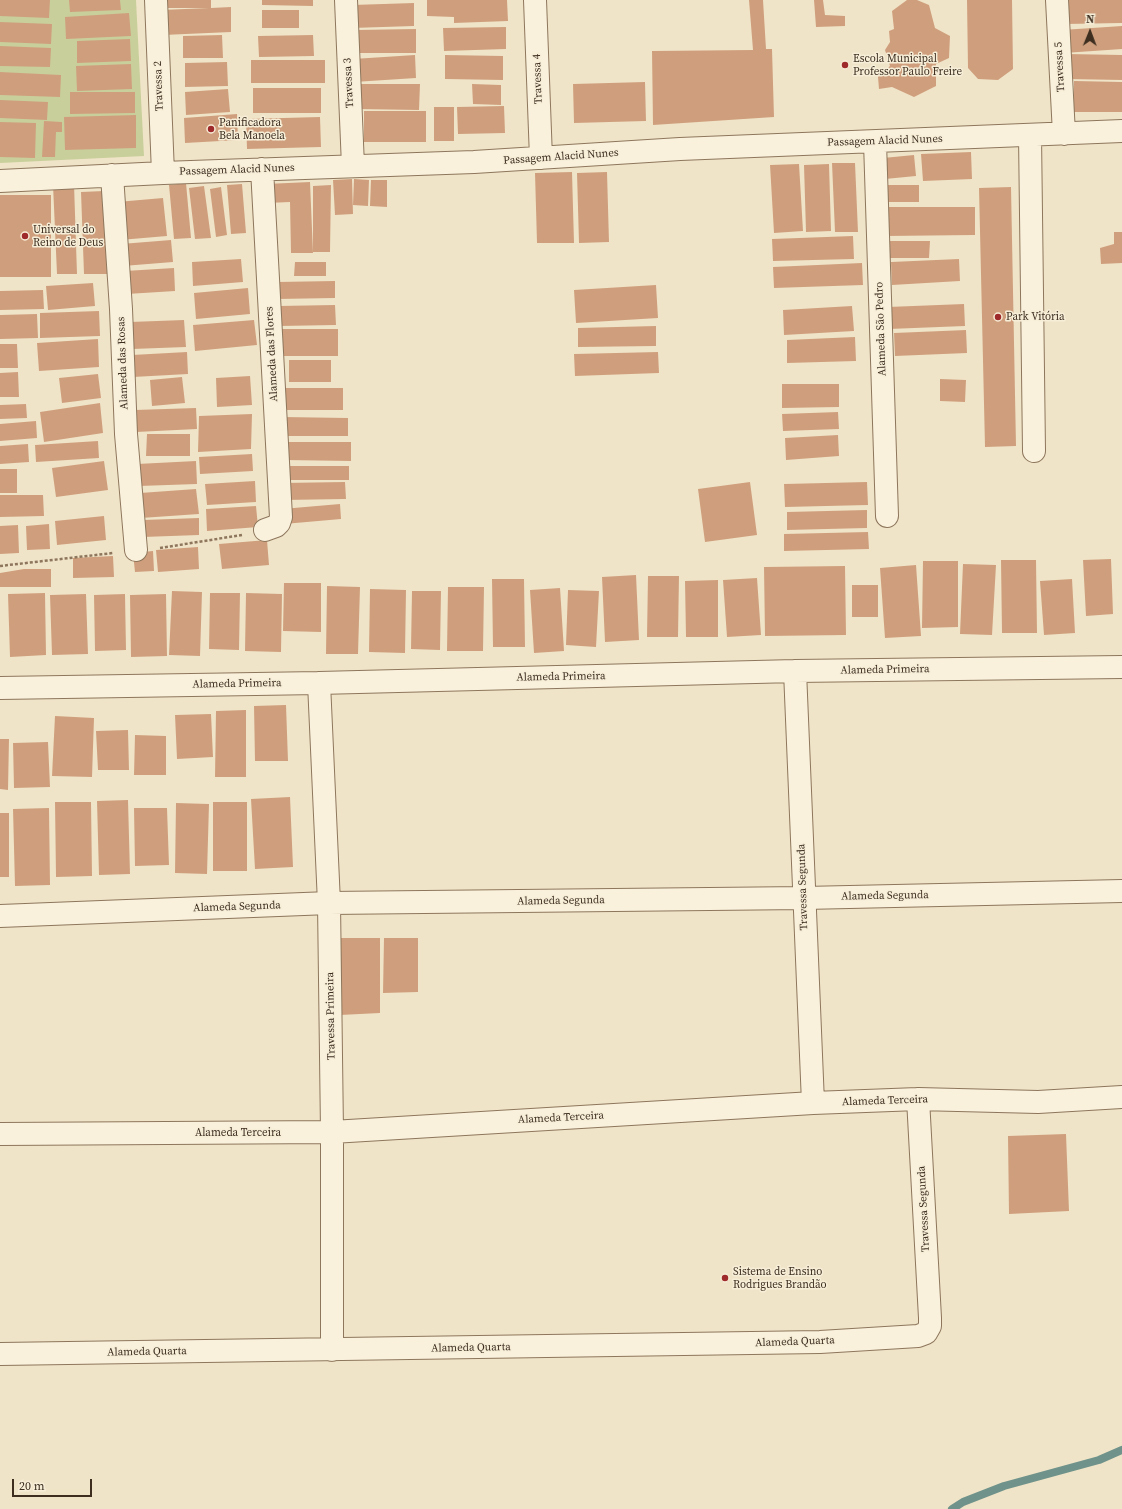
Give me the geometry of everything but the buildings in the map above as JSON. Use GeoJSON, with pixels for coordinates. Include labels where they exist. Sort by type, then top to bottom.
{"type":"FeatureCollection","features":[{"type":"Feature","properties":{"kind":"street","name":"Travessa 2"},"geometry":{"type":"LineString","coordinates":[[156,0],[163,173]]}},
{"type":"Feature","properties":{"kind":"street","name":"Travessa 3"},"geometry":{"type":"LineString","coordinates":[[346,0],[353,166]]}},
{"type":"Feature","properties":{"kind":"street","name":"Travessa 4"},"geometry":{"type":"LineString","coordinates":[[535,0],[541,158]]}},
{"type":"Feature","properties":{"kind":"street","name":"Travessa 5"},"geometry":{"type":"LineString","coordinates":[[1057,0],[1064,134]]}},
{"type":"Feature","properties":{"kind":"street","name":"Passagem Alacid Nunes"},"geometry":{"type":"LineString","coordinates":[[0,181],[112,175],[474,162],[680,149],[1122,131]]}},
{"type":"Feature","properties":{"kind":"street"},"geometry":{"type":"LineString","coordinates":[[1030,135],[1034,451]]}},
{"type":"Feature","properties":{"kind":"street","name":"Alameda São Pedro"},"geometry":{"type":"LineString","coordinates":[[875,142],[887,516]]}},
{"type":"Feature","properties":{"kind":"street","name":"Alameda das Flores"},"geometry":{"type":"LineString","coordinates":[[262,169],[281,516],[279,523],[276,526],[265,530]]}},
{"type":"Feature","properties":{"kind":"street","name":"Alameda das Rosas"},"geometry":{"type":"LineString","coordinates":[[112,175],[121,309],[126,434],[136,550]]}},
{"type":"Feature","properties":{"kind":"street","name":"Alameda Primeira"},"geometry":{"type":"LineString","coordinates":[[0,688],[319,683],[795,671],[1122,667]]}},
{"type":"Feature","properties":{"kind":"street","name":"Travessa Segunda"},"geometry":{"type":"LineString","coordinates":[[795,671],[813,1103]]}},
{"type":"Feature","properties":{"kind":"street","name":"Travessa Primeira"},"geometry":{"type":"LineString","coordinates":[[319,683],[329,903],[332,1132],[332,1350]]}},
{"type":"Feature","properties":{"kind":"street","name":"Alameda Segunda"},"geometry":{"type":"LineString","coordinates":[[0,916],[329,903],[804,898],[1122,892]]}},
{"type":"Feature","properties":{"kind":"street","name":"Alameda Terceira"},"geometry":{"type":"LineString","coordinates":[[0,1134],[332,1132],[813,1103],[918,1100],[1038,1102],[1122,1097]]}},
{"type":"Feature","properties":{"kind":"street","name":"Travessa Segunda"},"geometry":{"type":"LineString","coordinates":[[918,1100],[930,1318]]}},
{"type":"Feature","properties":{"kind":"street","name":"Alameda Quarta"},"geometry":{"type":"LineString","coordinates":[[0,1354],[820,1342],[918,1336],[926,1333],[930,1326],[930,1318]]}},
{"type":"Feature","properties":{"kind":"green space"},"geometry":{"type":"Polygon","coordinates":[[[0,0],[136,0],[144,156],[0,163],[0,0]]]}},
{"type":"Feature","properties":{"kind":"waterway"},"geometry":{"type":"LineString","coordinates":[[952,1509],[963,1502],[1004,1486],[1099,1460],[1122,1450]]}},
{"type":"Feature","properties":{"kind":"place","name":"Escola Municipal Professor Paulo Freire"},"geometry":{"type":"Point","coordinates":[845,65]}},
{"type":"Feature","properties":{"kind":"place","name":"Panificadora Bela Manoela"},"geometry":{"type":"Point","coordinates":[211,129]}},
{"type":"Feature","properties":{"kind":"place","name":"Universal do Reino de Deus"},"geometry":{"type":"Point","coordinates":[25,236]}},
{"type":"Feature","properties":{"kind":"place","name":"Park Vitória"},"geometry":{"type":"Point","coordinates":[998,317]}},
{"type":"Feature","properties":{"kind":"place","name":"Sistema de Ensino Rodrigues Brandão"},"geometry":{"type":"Point","coordinates":[725,1278]}}]}
